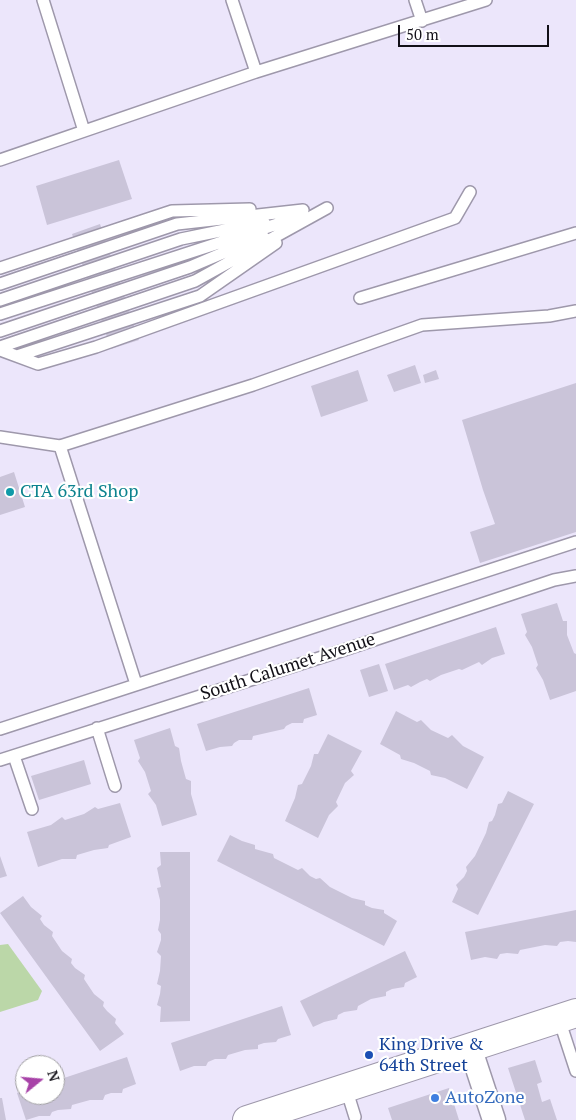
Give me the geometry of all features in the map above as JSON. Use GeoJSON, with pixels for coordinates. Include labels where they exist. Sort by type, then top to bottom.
{"type":"FeatureCollection","features":[{"type":"Feature","properties":{"kind":"main road"},"geometry":{"type":"LineString","coordinates":[[248,1120],[296,1108],[346,1088],[567,1016]]}},
{"type":"Feature","properties":{"kind":"street"},"geometry":{"type":"LineString","coordinates":[[470,1047],[494,1120]]}},
{"type":"Feature","properties":{"kind":"lane"},"geometry":{"type":"LineString","coordinates":[[43,0],[84,131]]}},
{"type":"Feature","properties":{"kind":"lane"},"geometry":{"type":"LineString","coordinates":[[232,0],[256,72]]}},
{"type":"Feature","properties":{"kind":"lane"},"geometry":{"type":"LineString","coordinates":[[415,0],[422,21]]}},
{"type":"Feature","properties":{"kind":"lane"},"geometry":{"type":"LineString","coordinates":[[0,160],[256,72],[486,0]]}},
{"type":"Feature","properties":{"kind":"lane"},"geometry":{"type":"LineString","coordinates":[[0,348],[38,364],[96,347],[455,218],[470,192]]}},
{"type":"Feature","properties":{"kind":"lane"},"geometry":{"type":"LineString","coordinates":[[17,356],[200,296],[327,208]]}},
{"type":"Feature","properties":{"kind":"lane"},"geometry":{"type":"LineString","coordinates":[[0,268],[172,211],[327,208]]}},
{"type":"Feature","properties":{"kind":"lane"},"geometry":{"type":"LineString","coordinates":[[0,284],[177,224],[327,208]]}},
{"type":"Feature","properties":{"kind":"lane"},"geometry":{"type":"LineString","coordinates":[[0,300],[181,240],[327,208]]}},
{"type":"Feature","properties":{"kind":"lane"},"geometry":{"type":"LineString","coordinates":[[0,314],[327,208]]}},
{"type":"Feature","properties":{"kind":"lane"},"geometry":{"type":"LineString","coordinates":[[0,330],[190,267],[327,208]]}},
{"type":"Feature","properties":{"kind":"lane"},"geometry":{"type":"LineString","coordinates":[[0,348],[195,281],[327,208]]}},
{"type":"Feature","properties":{"kind":"lane"},"geometry":{"type":"LineString","coordinates":[[360,298],[576,233]]}},
{"type":"Feature","properties":{"kind":"lane"},"geometry":{"type":"LineString","coordinates":[[0,437],[60,446],[253,385],[422,325],[549,316],[576,311]]}},
{"type":"Feature","properties":{"kind":"lane"},"geometry":{"type":"LineString","coordinates":[[60,446],[136,684]]}},
{"type":"Feature","properties":{"kind":"lane"},"geometry":{"type":"LineString","coordinates":[[0,730],[136,684],[576,542]]}},
{"type":"Feature","properties":{"kind":"lane","name":"South Calumet Avenue"},"geometry":{"type":"LineString","coordinates":[[0,760],[341,651],[554,580],[576,576]]}},
{"type":"Feature","properties":{"kind":"lane"},"geometry":{"type":"LineString","coordinates":[[97,728],[116,786]]}},
{"type":"Feature","properties":{"kind":"lane"},"geometry":{"type":"LineString","coordinates":[[14,756],[32,809]]}},
{"type":"Feature","properties":{"kind":"lane"},"geometry":{"type":"LineString","coordinates":[[567,1016],[576,1071]]}},
{"type":"Feature","properties":{"kind":"lane"},"geometry":{"type":"LineString","coordinates":[[346,1088],[355,1116]]}},
{"type":"Feature","properties":{"kind":"green space"},"geometry":{"type":"Polygon","coordinates":[[[8,944],[42,991],[38,1000],[0,1012],[0,945],[8,944]]]}},
{"type":"Feature","properties":{"kind":"building"},"geometry":{"type":"Polygon","coordinates":[[[119,160],[132,199],[47,225],[36,186],[119,160]]]}},
{"type":"Feature","properties":{"kind":"building"},"geometry":{"type":"Polygon","coordinates":[[[100,224],[139,340],[111,349],[72,234],[100,224]]]}},
{"type":"Feature","properties":{"kind":"building"},"geometry":{"type":"Polygon","coordinates":[[[415,365],[421,383],[394,392],[387,375],[415,365]]]}},
{"type":"Feature","properties":{"kind":"building"},"geometry":{"type":"Polygon","coordinates":[[[358,370],[368,401],[321,417],[311,386],[358,370]]]}},
{"type":"Feature","properties":{"kind":"building"},"geometry":{"type":"Polygon","coordinates":[[[436,370],[439,379],[425,383],[423,375],[436,370]]]}},
{"type":"Feature","properties":{"kind":"building"},"geometry":{"type":"Polygon","coordinates":[[[576,383],[576,532],[480,563],[470,532],[495,524],[462,420],[576,383]]]}},
{"type":"Feature","properties":{"kind":"building","name":"CTA 63rd Shop"},"geometry":{"type":"Polygon","coordinates":[[[14,472],[25,507],[0,515],[0,477],[14,472]]]}},
{"type":"Feature","properties":{"kind":"building"},"geometry":{"type":"Polygon","coordinates":[[[557,603],[563,621],[567,621],[567,635],[576,654],[576,691],[550,700],[543,680],[536,668],[538,665],[532,647],[525,635],[527,632],[521,614],[557,603]]]}},
{"type":"Feature","properties":{"kind":"building"},"geometry":{"type":"Polygon","coordinates":[[[496,627],[505,654],[492,658],[482,665],[479,662],[462,670],[459,669],[441,675],[430,681],[427,679],[411,687],[408,685],[394,690],[385,664],[496,627]]]}},
{"type":"Feature","properties":{"kind":"building"},"geometry":{"type":"Polygon","coordinates":[[[379,664],[388,691],[369,697],[360,670],[379,664]]]}},
{"type":"Feature","properties":{"kind":"building"},"geometry":{"type":"Polygon","coordinates":[[[309,688],[317,715],[304,719],[303,723],[292,723],[284,729],[253,736],[252,740],[239,740],[232,746],[206,751],[197,724],[309,688]]]}},
{"type":"Feature","properties":{"kind":"building"},"geometry":{"type":"Polygon","coordinates":[[[396,711],[417,722],[421,720],[431,730],[448,738],[452,735],[463,746],[484,757],[467,789],[445,778],[431,775],[430,771],[401,759],[400,755],[380,744],[396,711]]]}},
{"type":"Feature","properties":{"kind":"building"},"geometry":{"type":"Polygon","coordinates":[[[170,728],[175,746],[179,748],[186,779],[191,781],[191,794],[197,815],[162,826],[156,805],[148,794],[151,791],[145,772],[138,761],[140,758],[134,740],[170,728]]]}},
{"type":"Feature","properties":{"kind":"building"},"geometry":{"type":"Polygon","coordinates":[[[328,734],[362,751],[351,771],[354,775],[345,783],[336,802],[338,806],[329,815],[318,838],[285,821],[295,798],[298,785],[302,784],[311,766],[314,754],[318,754],[328,734]]]}},
{"type":"Feature","properties":{"kind":"building"},"geometry":{"type":"Polygon","coordinates":[[[84,760],[91,784],[39,800],[31,776],[84,760]]]}},
{"type":"Feature","properties":{"kind":"building"},"geometry":{"type":"Polygon","coordinates":[[[508,791],[534,804],[478,915],[452,902],[458,889],[456,885],[464,877],[467,871],[466,867],[475,856],[489,822],[492,821],[495,815],[498,804],[502,803],[508,791]]]}},
{"type":"Feature","properties":{"kind":"building"},"geometry":{"type":"Polygon","coordinates":[[[120,803],[131,837],[109,845],[108,848],[77,855],[76,859],[62,859],[38,867],[27,832],[51,825],[62,817],[65,820],[84,814],[95,807],[98,809],[120,803]]]}},
{"type":"Feature","properties":{"kind":"building"},"geometry":{"type":"Polygon","coordinates":[[[230,835],[255,845],[255,849],[273,854],[274,858],[298,870],[302,868],[310,876],[316,879],[320,878],[330,887],[352,898],[365,901],[365,905],[384,910],[384,913],[397,921],[384,946],[217,861],[230,835]]]}},
{"type":"Feature","properties":{"kind":"building"},"geometry":{"type":"Polygon","coordinates":[[[160,852],[190,852],[190,1021],[160,1022],[161,1007],[157,1005],[161,986],[157,984],[161,956],[157,952],[161,934],[158,930],[160,900],[157,888],[161,887],[157,868],[161,865],[160,852]]]}},
{"type":"Feature","properties":{"kind":"building"},"geometry":{"type":"Polygon","coordinates":[[[0,856],[7,876],[0,878],[0,856]]]}},
{"type":"Feature","properties":{"kind":"building"},"geometry":{"type":"Polygon","coordinates":[[[23,896],[31,907],[42,916],[40,919],[53,932],[52,936],[62,951],[72,959],[71,963],[75,968],[85,975],[84,979],[94,994],[104,1002],[103,1006],[116,1019],[115,1023],[124,1034],[100,1051],[0,913],[23,896]]]}},
{"type":"Feature","properties":{"kind":"building"},"geometry":{"type":"Polygon","coordinates":[[[576,910],[576,942],[560,942],[557,946],[545,945],[520,950],[518,954],[500,954],[497,959],[485,957],[471,960],[465,932],[576,910]]]}},
{"type":"Feature","properties":{"kind":"building"},"geometry":{"type":"Polygon","coordinates":[[[405,951],[417,977],[405,983],[404,987],[386,992],[386,996],[371,999],[358,1006],[357,1010],[344,1012],[338,1015],[337,1019],[313,1027],[300,1001],[405,951]]]}},
{"type":"Feature","properties":{"kind":"building"},"geometry":{"type":"Polygon","coordinates":[[[282,1006],[291,1035],[278,1039],[276,1042],[258,1045],[258,1049],[245,1050],[228,1055],[226,1059],[215,1059],[208,1062],[206,1066],[194,1066],[180,1071],[171,1043],[282,1006]]]}},
{"type":"Feature","properties":{"kind":"building"},"geometry":{"type":"Polygon","coordinates":[[[127,1057],[136,1084],[123,1089],[122,1093],[105,1095],[103,1100],[90,1100],[72,1105],[71,1109],[52,1112],[50,1116],[39,1116],[26,1120],[21,1105],[65,1105],[65,1078],[127,1057]]]}},
{"type":"Feature","properties":{"kind":"building"},"geometry":{"type":"Polygon","coordinates":[[[535,1060],[542,1082],[537,1084],[542,1102],[550,1099],[557,1120],[525,1120],[508,1068],[535,1060]]]}},
{"type":"Feature","properties":{"kind":"building","name":"AutoZone"},"geometry":{"type":"Polygon","coordinates":[[[449,1088],[459,1120],[392,1120],[388,1108],[449,1088]]]}},
{"type":"Feature","properties":{"kind":"building"},"geometry":{"type":"Polygon","coordinates":[[[0,1098],[2,1098],[6,1120],[0,1120],[0,1098]]]}},
{"type":"Feature","properties":{"kind":"place","name":"CTA 63rd Shop"},"geometry":{"type":"Point","coordinates":[10,492]}},
{"type":"Feature","properties":{"kind":"place","name":"King Drive & 64th Street"},"geometry":{"type":"Point","coordinates":[369,1055]}},
{"type":"Feature","properties":{"kind":"place","name":"AutoZone"},"geometry":{"type":"Point","coordinates":[435,1098]}}]}
